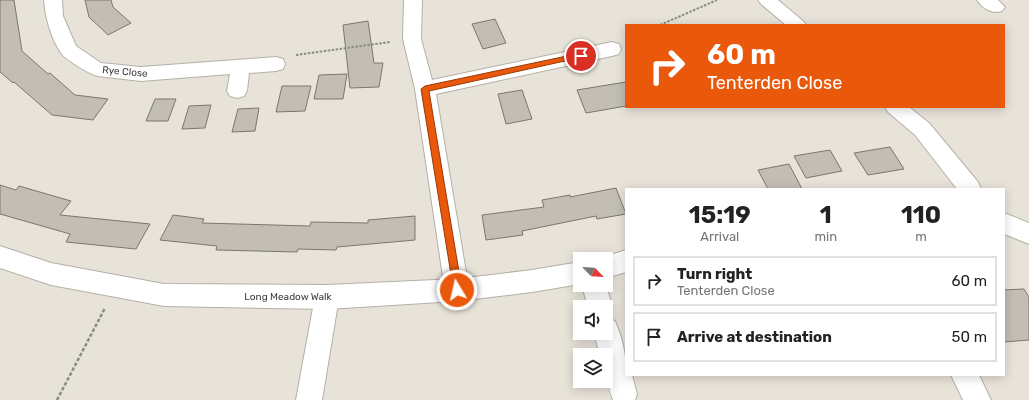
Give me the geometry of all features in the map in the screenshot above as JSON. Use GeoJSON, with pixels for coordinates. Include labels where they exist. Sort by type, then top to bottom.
{"type":"FeatureCollection","features":[{"type":"Feature","properties":{"kind":"street","name":"Rye Close"},"geometry":{"type":"LineString","coordinates":[[53,0],[54,16],[68,50],[97,69],[141,74],[276,64]]}},
{"type":"Feature","properties":{"kind":"street"},"geometry":{"type":"LineString","coordinates":[[413,0],[412,39],[425,89],[457,290]]}},
{"type":"Feature","properties":{"kind":"street"},"geometry":{"type":"LineString","coordinates":[[767,0],[796,24]]}},
{"type":"Feature","properties":{"kind":"street"},"geometry":{"type":"LineString","coordinates":[[425,89],[612,49]]}},
{"type":"Feature","properties":{"kind":"street"},"geometry":{"type":"LineString","coordinates":[[237,91],[240,67]]}},
{"type":"Feature","properties":{"kind":"street"},"geometry":{"type":"LineString","coordinates":[[896,108],[922,129],[969,188]]}},
{"type":"Feature","properties":{"kind":"street"},"geometry":{"type":"LineString","coordinates":[[1005,223],[1029,234]]}},
{"type":"Feature","properties":{"kind":"street","name":"Long Meadow Walk"},"geometry":{"type":"LineString","coordinates":[[0,257],[51,274],[164,295],[327,297],[457,290],[532,281],[573,274]]}},
{"type":"Feature","properties":{"kind":"street"},"geometry":{"type":"LineString","coordinates":[[613,265],[625,261]]}},
{"type":"Feature","properties":{"kind":"street"},"geometry":{"type":"LineString","coordinates":[[308,400],[327,297]]}},
{"type":"Feature","properties":{"kind":"street"},"geometry":{"type":"LineString","coordinates":[[609,340],[624,394]]}},
{"type":"Feature","properties":{"kind":"street"},"geometry":{"type":"LineString","coordinates":[[965,376],[978,400]]}},
{"type":"Feature","properties":{"kind":"path"},"geometry":{"type":"LineString","coordinates":[[662,24],[717,0]]}},
{"type":"Feature","properties":{"kind":"path"},"geometry":{"type":"LineString","coordinates":[[276,64],[284,57],[412,39]]}},
{"type":"Feature","properties":{"kind":"path"},"geometry":{"type":"LineString","coordinates":[[57,400],[116,286]]}},
{"type":"Feature","properties":{"kind":"building"},"geometry":{"type":"Polygon","coordinates":[[[0,0],[14,0],[22,51],[75,95],[108,99],[93,120],[52,115],[14,82],[13,83],[0,72],[0,0]]]}},
{"type":"Feature","properties":{"kind":"building"},"geometry":{"type":"Polygon","coordinates":[[[85,0],[111,0],[113,7],[131,23],[108,35],[89,17],[85,0]]]}},
{"type":"Feature","properties":{"kind":"building"},"geometry":{"type":"Polygon","coordinates":[[[495,19],[506,43],[483,49],[472,24],[495,19]]]}},
{"type":"Feature","properties":{"kind":"building"},"geometry":{"type":"Polygon","coordinates":[[[368,21],[374,63],[383,63],[379,87],[350,88],[343,25],[368,21]]]}},
{"type":"Feature","properties":{"kind":"building"},"geometry":{"type":"Polygon","coordinates":[[[347,74],[343,99],[314,99],[319,75],[347,74]]]}},
{"type":"Feature","properties":{"kind":"building"},"geometry":{"type":"Polygon","coordinates":[[[625,82],[625,106],[586,113],[577,90],[625,82]]]}},
{"type":"Feature","properties":{"kind":"building"},"geometry":{"type":"Polygon","coordinates":[[[282,86],[311,86],[305,111],[276,112],[282,86]]]}},
{"type":"Feature","properties":{"kind":"building"},"geometry":{"type":"Polygon","coordinates":[[[522,90],[532,119],[506,124],[498,94],[522,90]]]}},
{"type":"Feature","properties":{"kind":"building"},"geometry":{"type":"Polygon","coordinates":[[[155,99],[176,99],[168,121],[146,121],[155,99]]]}},
{"type":"Feature","properties":{"kind":"building"},"geometry":{"type":"Polygon","coordinates":[[[211,105],[205,128],[182,129],[189,106],[211,105]]]}},
{"type":"Feature","properties":{"kind":"building"},"geometry":{"type":"Polygon","coordinates":[[[259,108],[255,131],[232,132],[238,109],[259,108]]]}},
{"type":"Feature","properties":{"kind":"building"},"geometry":{"type":"Polygon","coordinates":[[[890,147],[904,169],[868,175],[854,153],[890,147]]]}},
{"type":"Feature","properties":{"kind":"building"},"geometry":{"type":"Polygon","coordinates":[[[830,150],[842,171],[806,178],[794,156],[830,150]]]}},
{"type":"Feature","properties":{"kind":"building"},"geometry":{"type":"Polygon","coordinates":[[[789,164],[801,188],[767,188],[758,170],[789,164]]]}},
{"type":"Feature","properties":{"kind":"building"},"geometry":{"type":"Polygon","coordinates":[[[0,185],[16,190],[19,186],[71,201],[60,215],[150,224],[136,249],[66,242],[70,234],[0,214],[0,185]]]}},
{"type":"Feature","properties":{"kind":"building"},"geometry":{"type":"Polygon","coordinates":[[[616,188],[625,214],[597,219],[596,216],[522,231],[523,235],[486,240],[482,215],[544,207],[542,200],[570,195],[570,197],[616,188]]]}},
{"type":"Feature","properties":{"kind":"building"},"geometry":{"type":"Polygon","coordinates":[[[173,215],[204,219],[202,223],[310,226],[311,222],[368,223],[368,220],[415,216],[415,240],[337,247],[336,250],[298,249],[297,252],[216,250],[217,246],[160,240],[173,215]]]}},
{"type":"Feature","properties":{"kind":"building"},"geometry":{"type":"Polygon","coordinates":[[[1024,289],[1029,297],[1029,340],[1005,342],[1005,290],[1024,289]]]}},
{"type":"Feature","properties":{"kind":"route"},"geometry":{"type":"LineString","coordinates":[[457,290],[425,89],[581,56]]}}]}
